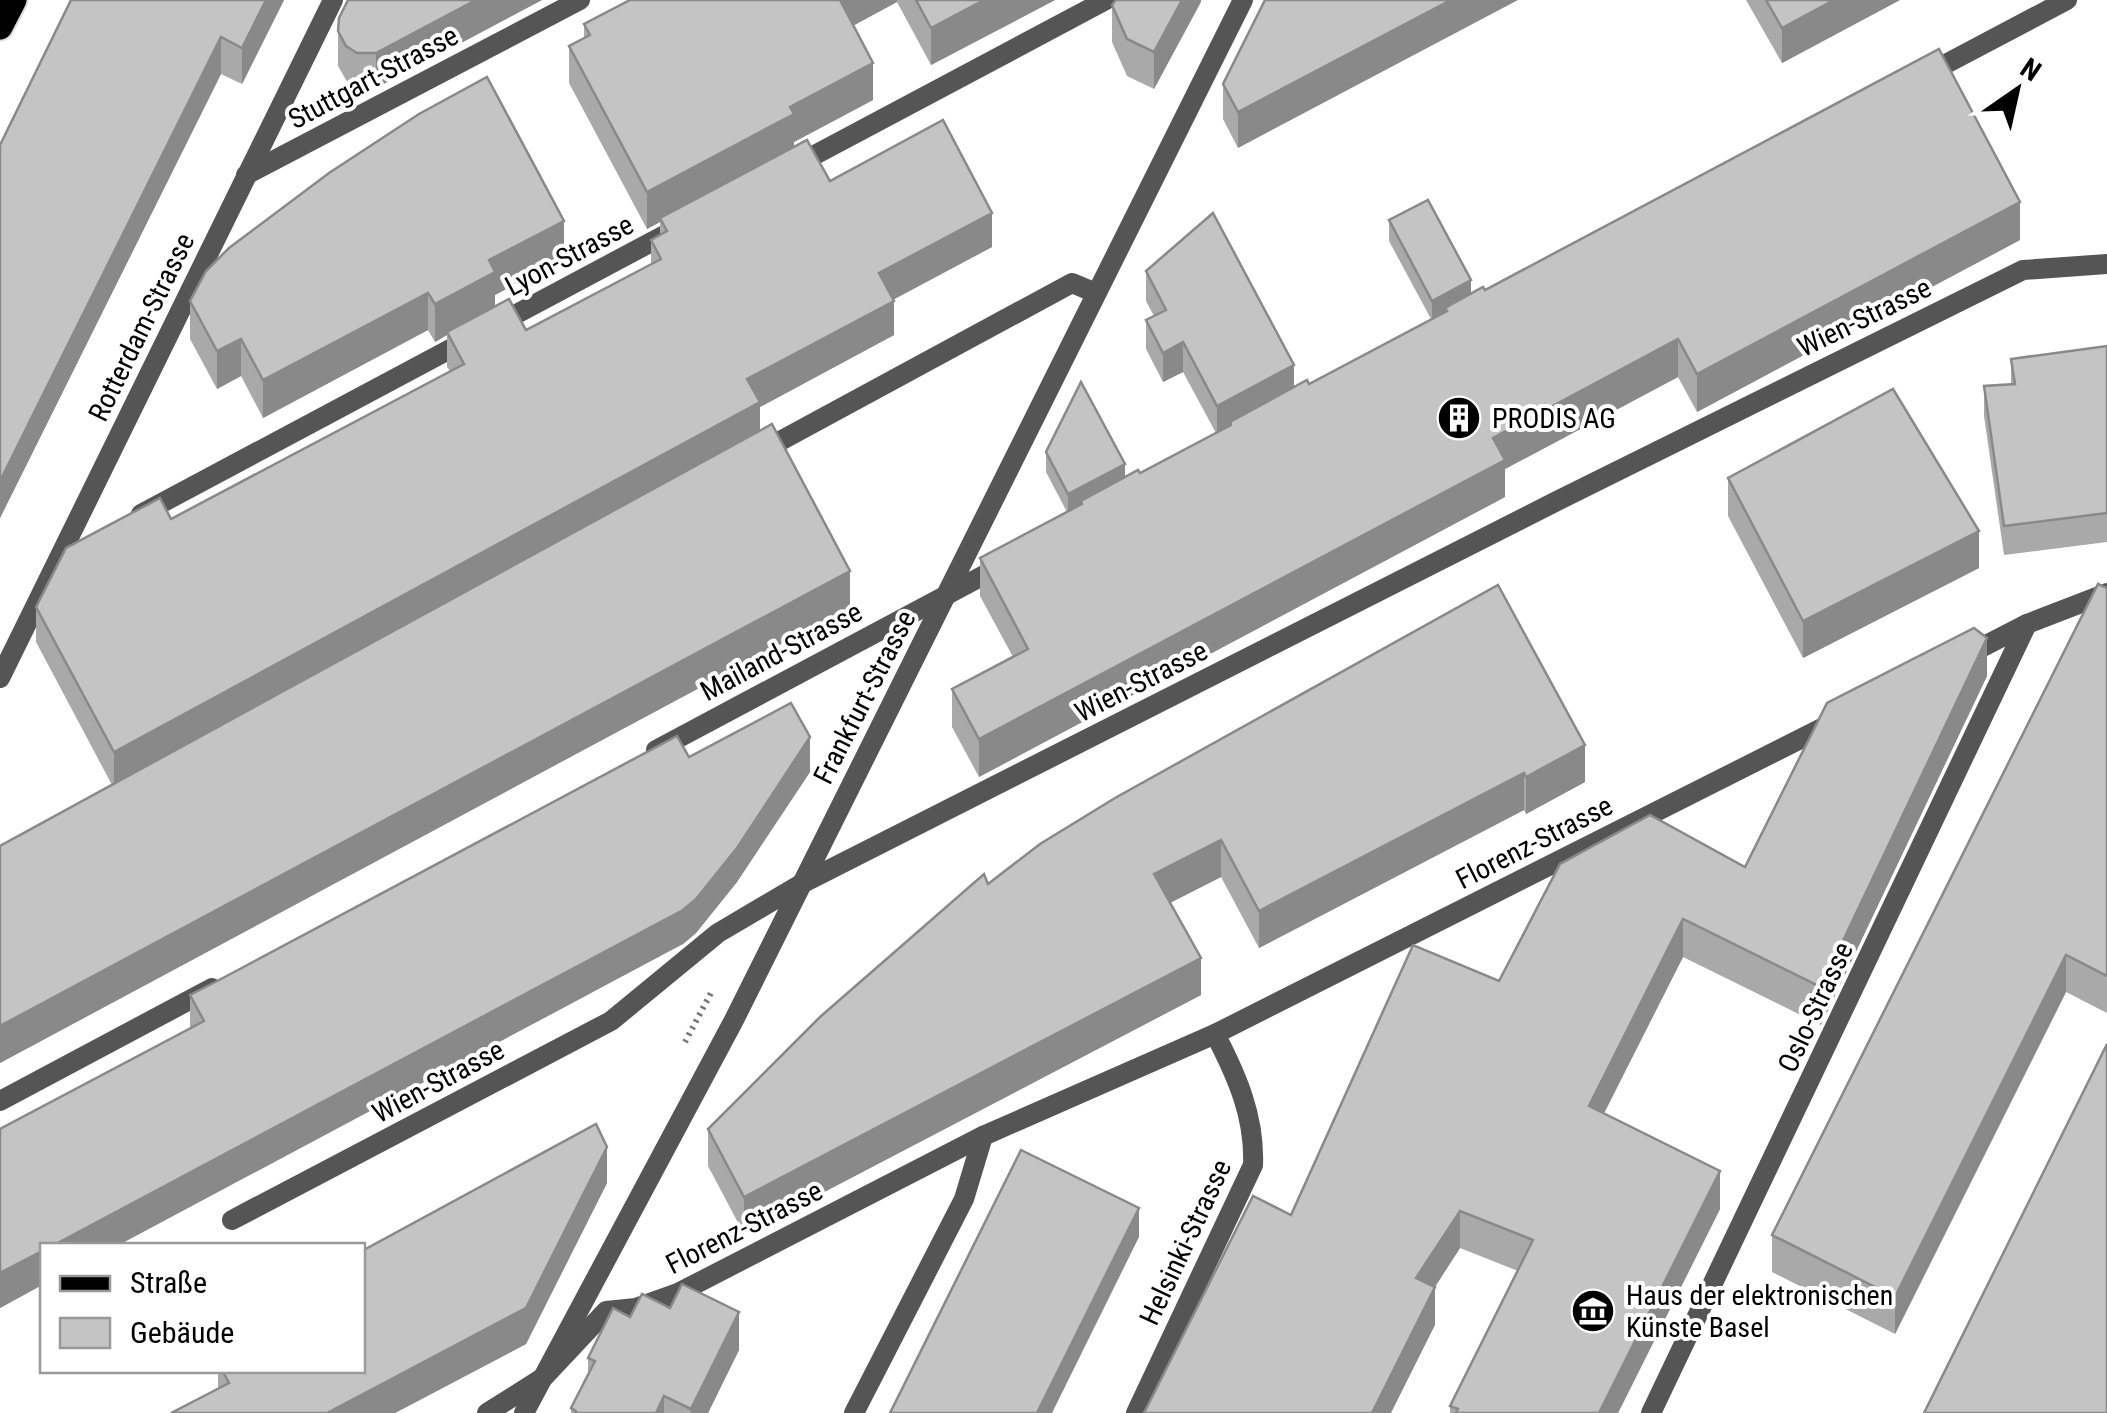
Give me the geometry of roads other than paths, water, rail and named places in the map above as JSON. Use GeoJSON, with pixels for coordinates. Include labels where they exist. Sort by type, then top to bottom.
{"type":"FeatureCollection","features":[{"type":"Feature","properties":{"kind":"main road"},"geometry":{"type":"LineString","coordinates":[[0,28],[14,0]]}},
{"type":"Feature","properties":{"kind":"street","name":"Rotterdam-Strasse"},"geometry":{"type":"LineString","coordinates":[[0,678],[333,0]]}},
{"type":"Feature","properties":{"kind":"street","name":"Stuttgart-Strasse"},"geometry":{"type":"LineString","coordinates":[[246,175],[580,0]]}},
{"type":"Feature","properties":{"kind":"street"},"geometry":{"type":"LineString","coordinates":[[774,177],[1106,0]]}},
{"type":"Feature","properties":{"kind":"street","name":"Frankfurt-Strasse"},"geometry":{"type":"LineString","coordinates":[[524,1413],[734,1020],[1243,0]]}},
{"type":"Feature","properties":{"kind":"street"},"geometry":{"type":"LineString","coordinates":[[1910,84],[2067,0]]}},
{"type":"Feature","properties":{"kind":"street","name":"Lyon-Strasse"},"geometry":{"type":"LineString","coordinates":[[128,521],[687,223]]}},
{"type":"Feature","properties":{"kind":"street","name":"Wien-Strasse"},"geometry":{"type":"LineString","coordinates":[[232,1220],[611,1021],[718,933],[801,884],[2023,270],[2107,264]]}},
{"type":"Feature","properties":{"kind":"street"},"geometry":{"type":"LineString","coordinates":[[738,464],[1072,283],[1096,293]]}},
{"type":"Feature","properties":{"kind":"street"},"geometry":{"type":"LineString","coordinates":[[59,558],[94,539]]}},
{"type":"Feature","properties":{"kind":"street","name":"Mailand-Strasse"},"geometry":{"type":"LineString","coordinates":[[643,757],[1016,559]]}},
{"type":"Feature","properties":{"kind":"street"},"geometry":{"type":"LineString","coordinates":[[1939,669],[2027,624],[2107,593]]}},
{"type":"Feature","properties":{"kind":"street","name":"Oslo-Strasse"},"geometry":{"type":"LineString","coordinates":[[1651,1413],[2027,624]]}},
{"type":"Feature","properties":{"kind":"street","name":"Florenz-Strasse"},"geometry":{"type":"LineString","coordinates":[[544,1378],[606,1311],[636,1308],[678,1293],[983,1136],[1215,1034],[1851,713]]}},
{"type":"Feature","properties":{"kind":"street"},"geometry":{"type":"LineString","coordinates":[[0,1102],[226,980]]}},
{"type":"Feature","properties":{"kind":"street","name":"Helsinki-Strasse"},"geometry":{"type":"LineString","coordinates":[[1136,1413],[1253,1165],[1254,1136],[1248,1108],[1215,1034]]}},
{"type":"Feature","properties":{"kind":"street"},"geometry":{"type":"LineString","coordinates":[[854,1413],[964,1200],[983,1136]]}},
{"type":"Feature","properties":{"kind":"street"},"geometry":{"type":"LineString","coordinates":[[487,1413],[544,1378]]}},
{"type":"Feature","properties":{"kind":"place","name":"PRODIS AG"},"geometry":{"type":"Point","coordinates":[1459,418]}},
{"type":"Feature","properties":{"kind":"place","name":"Haus der elektronischen Künste Basel"},"geometry":{"type":"Point","coordinates":[1593,1311]}}]}
